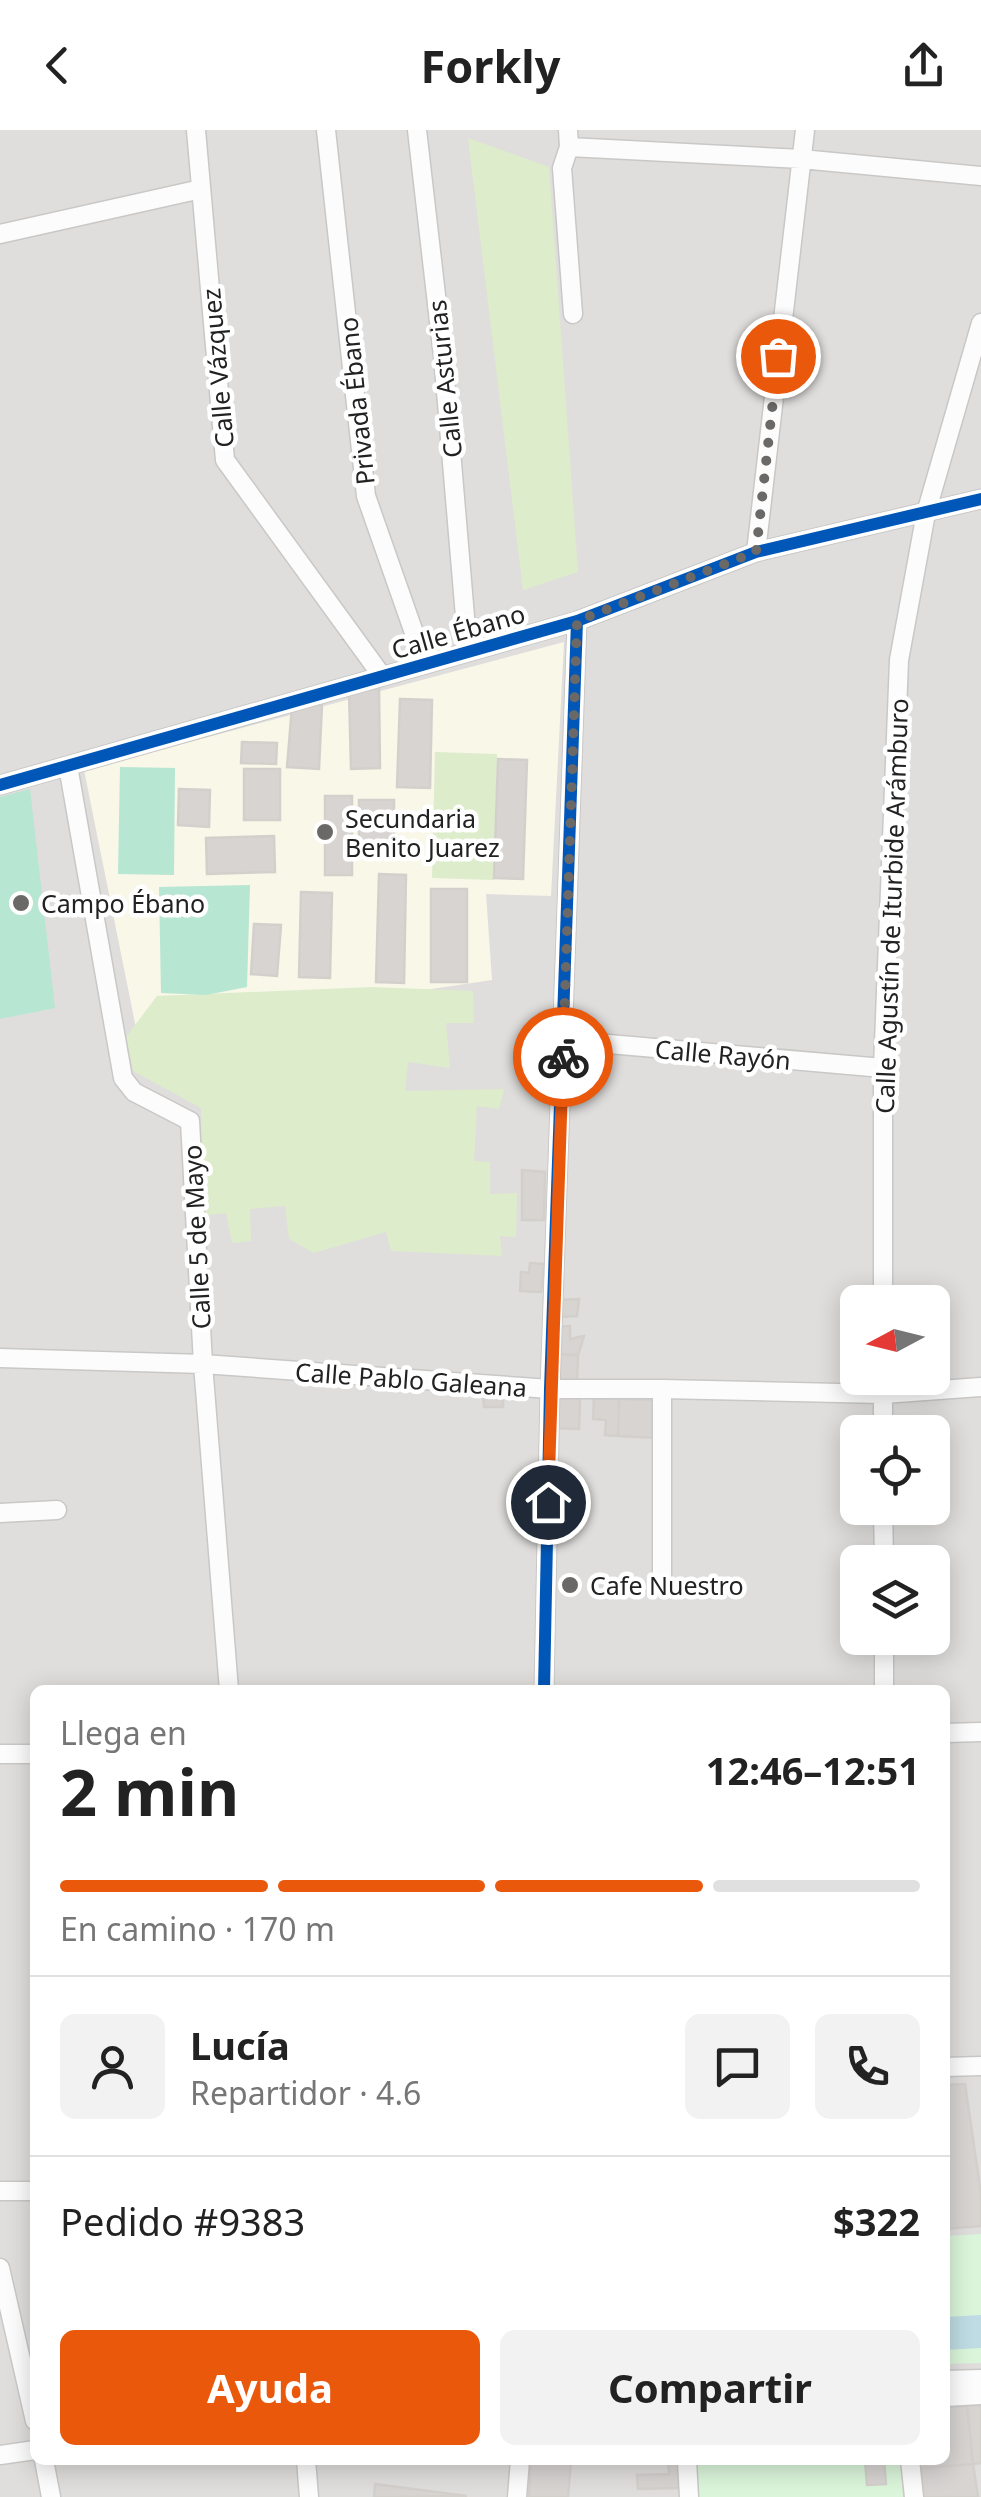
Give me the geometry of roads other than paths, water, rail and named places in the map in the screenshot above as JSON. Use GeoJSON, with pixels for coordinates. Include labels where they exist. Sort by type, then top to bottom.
{"type":"FeatureCollection","features":[{"type":"Feature","properties":{"kind":"street","name":"Calle Vázquez"},"geometry":{"type":"LineString","coordinates":[[196,130],[225,460],[382,676]]}},
{"type":"Feature","properties":{"kind":"street","name":"Privada Ébano"},"geometry":{"type":"LineString","coordinates":[[326,130],[366,496],[425,664]]}},
{"type":"Feature","properties":{"kind":"street","name":"Calle Asturias"},"geometry":{"type":"LineString","coordinates":[[417,130],[443,356],[468,652]]}},
{"type":"Feature","properties":{"kind":"street"},"geometry":{"type":"LineString","coordinates":[[756,552],[805,130]]}},
{"type":"Feature","properties":{"kind":"street"},"geometry":{"type":"LineString","coordinates":[[573,314],[562,168],[569,138],[981,176]]}},
{"type":"Feature","properties":{"kind":"street"},"geometry":{"type":"LineString","coordinates":[[0,234],[202,189]]}},
{"type":"Feature","properties":{"kind":"street","name":"Calle Agustín de Iturbide Arámburo"},"geometry":{"type":"LineString","coordinates":[[883,1285],[883,1068],[899,660],[926,512],[981,322]]}},
{"type":"Feature","properties":{"kind":"street","name":"Calle Ébano"},"geometry":{"type":"LineString","coordinates":[[0,785],[577,621],[756,552],[981,499]]}},
{"type":"Feature","properties":{"kind":"street"},"geometry":{"type":"LineString","coordinates":[[544,1685],[550,1390],[577,621]]}},
{"type":"Feature","properties":{"kind":"street","name":"Calle 5 de Mayo"},"geometry":{"type":"LineString","coordinates":[[68,766],[123,1078],[134,1092],[190,1121],[203,1364],[229,1685]]}},
{"type":"Feature","properties":{"kind":"street","name":"Calle Rayón"},"geometry":{"type":"LineString","coordinates":[[564,1040],[883,1068]]}},
{"type":"Feature","properties":{"kind":"street","name":"Calle Pablo Galeana"},"geometry":{"type":"LineString","coordinates":[[0,1358],[203,1364],[550,1390],[840,1387]]}},
{"type":"Feature","properties":{"kind":"street","name":"Calle Pablo Galeana"},"geometry":{"type":"LineString","coordinates":[[950,1387],[981,1387]]}},
{"type":"Feature","properties":{"kind":"street"},"geometry":{"type":"LineString","coordinates":[[662,1389],[662,1586]]}},
{"type":"Feature","properties":{"kind":"street"},"geometry":{"type":"LineString","coordinates":[[0,1513],[57,1510]]}},
{"type":"Feature","properties":{"kind":"street"},"geometry":{"type":"LineString","coordinates":[[884,1655],[884,1685]]}},
{"type":"Feature","properties":{"kind":"street"},"geometry":{"type":"LineString","coordinates":[[950,1732],[981,1732]]}},
{"type":"Feature","properties":{"kind":"street"},"geometry":{"type":"LineString","coordinates":[[0,1754],[30,1754]]}},
{"type":"Feature","properties":{"kind":"street"},"geometry":{"type":"LineString","coordinates":[[950,2067],[981,2066]]}},
{"type":"Feature","properties":{"kind":"street"},"geometry":{"type":"LineString","coordinates":[[0,2191],[30,2191]]}},
{"type":"Feature","properties":{"kind":"street"},"geometry":{"type":"LineString","coordinates":[[0,2268],[30,2399]]}},
{"type":"Feature","properties":{"kind":"street"},"geometry":{"type":"LineString","coordinates":[[950,2380],[981,2379]]}},
{"type":"Feature","properties":{"kind":"street"},"geometry":{"type":"LineString","coordinates":[[950,2397],[981,2395]]}},
{"type":"Feature","properties":{"kind":"street"},"geometry":{"type":"LineString","coordinates":[[0,2454],[30,2451]]}},
{"type":"Feature","properties":{"kind":"street"},"geometry":{"type":"LineString","coordinates":[[45,2465],[51,2497]]}},
{"type":"Feature","properties":{"kind":"street"},"geometry":{"type":"LineString","coordinates":[[306,2465],[309,2497]]}},
{"type":"Feature","properties":{"kind":"street"},"geometry":{"type":"LineString","coordinates":[[517,2497],[520,2465]]}},
{"type":"Feature","properties":{"kind":"street"},"geometry":{"type":"LineString","coordinates":[[687,2465],[689,2497]]}},
{"type":"Feature","properties":{"kind":"street"},"geometry":{"type":"LineString","coordinates":[[911,2465],[914,2497]]}},
{"type":"Feature","properties":{"kind":"water"},"geometry":{"type":"Polygon","coordinates":[[[981,2315],[981,2348],[950,2350],[950,2317],[981,2315]]]}},
{"type":"Feature","properties":{"kind":"place","name":"Secundaria Benito Juarez"},"geometry":{"type":"Point","coordinates":[325,832]}},
{"type":"Feature","properties":{"kind":"place","name":"Campo Ébano"},"geometry":{"type":"Point","coordinates":[21,903]}},
{"type":"Feature","properties":{"kind":"place","name":"Cafe Nuestro"},"geometry":{"type":"Point","coordinates":[570,1585]}}]}
